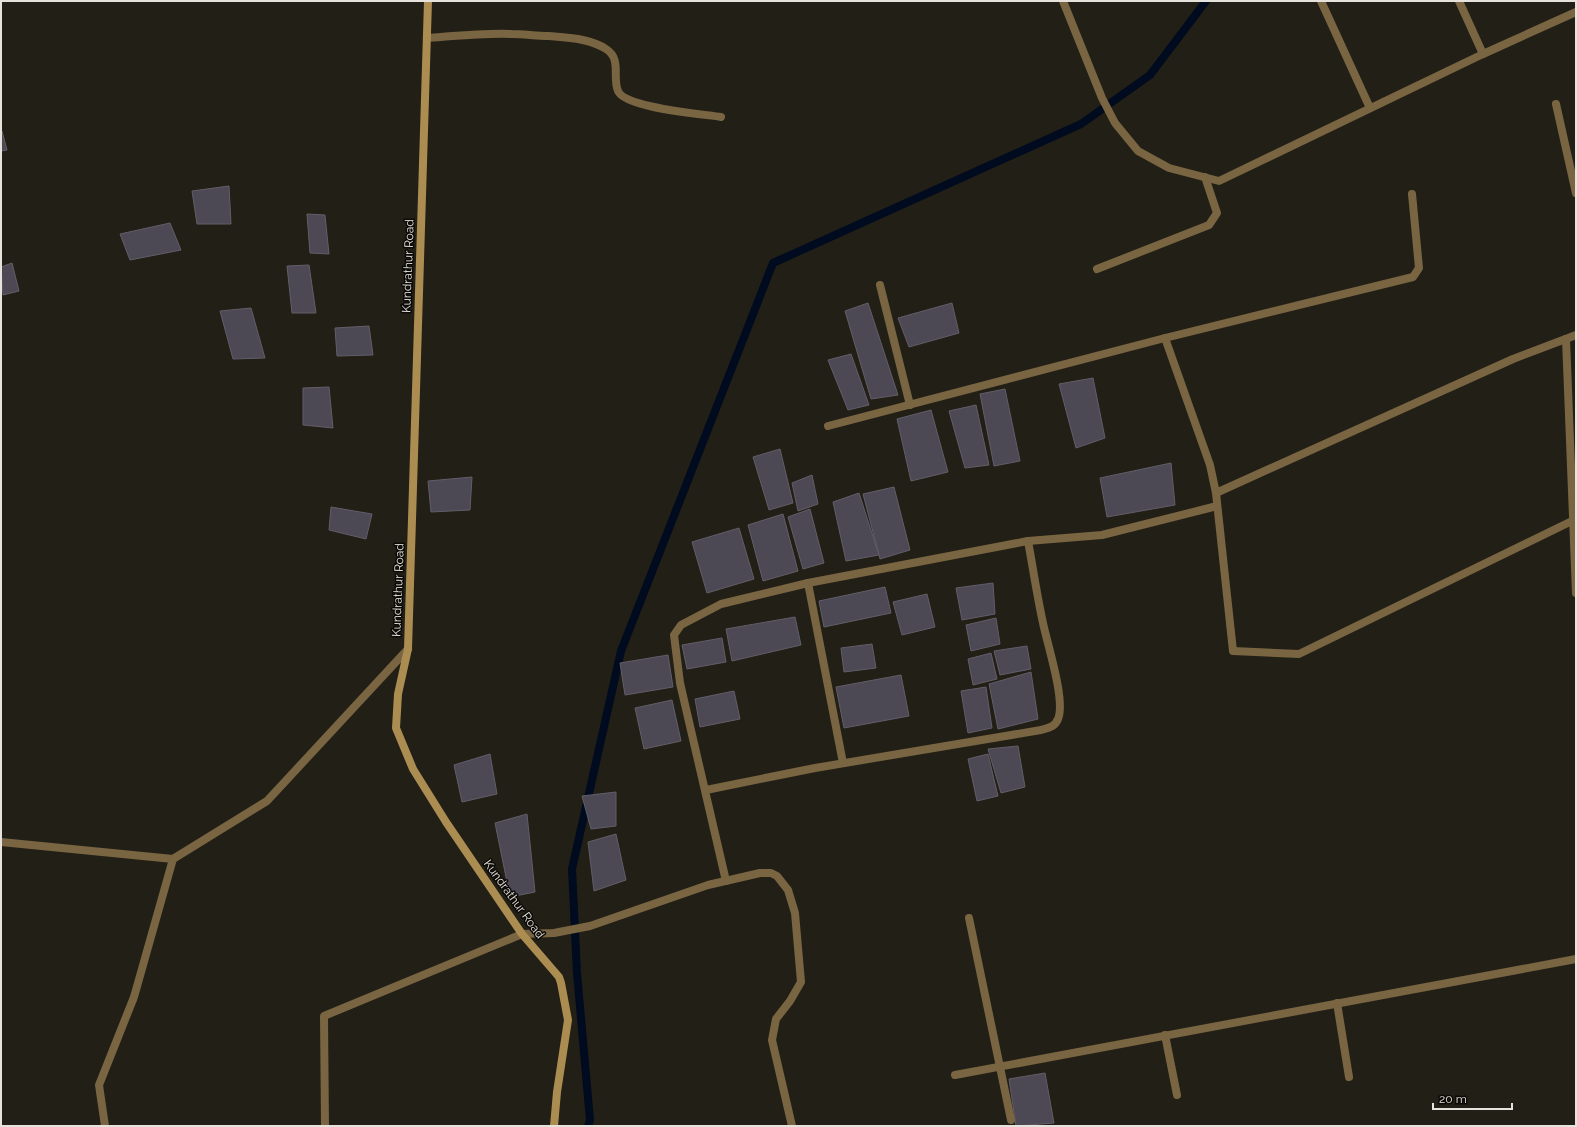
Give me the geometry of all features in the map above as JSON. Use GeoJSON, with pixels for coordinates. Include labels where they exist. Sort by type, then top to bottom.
{"type":"FeatureCollection","features":[{"type":"Feature","properties":{"kind":"street","name":"Kundrathur Road"},"geometry":{"type":"LineString","coordinates":[[428,1],[408,649],[398,694],[396,728],[414,769],[446,822],[522,934],[559,977],[568,1020],[557,1092],[554,1126]]}},
{"type":"Feature","properties":{"kind":"street"},"geometry":{"type":"LineString","coordinates":[[1063,1],[1102,98],[1115,123],[1138,151],[1169,168],[1219,181],[1483,54],[1576,12]]}},
{"type":"Feature","properties":{"kind":"street"},"geometry":{"type":"LineString","coordinates":[[1321,1],[1370,108]]}},
{"type":"Feature","properties":{"kind":"street"},"geometry":{"type":"LineString","coordinates":[[1459,1],[1483,54]]}},
{"type":"Feature","properties":{"kind":"street"},"geometry":{"type":"LineString","coordinates":[[427,38],[511,34],[574,38],[595,43],[614,55],[617,90],[620,95],[645,106],[721,117]]}},
{"type":"Feature","properties":{"kind":"street"},"geometry":{"type":"LineString","coordinates":[[1556,104],[1576,193]]}},
{"type":"Feature","properties":{"kind":"street"},"geometry":{"type":"LineString","coordinates":[[1097,269],[1209,225],[1217,213],[1205,177]]}},
{"type":"Feature","properties":{"kind":"street"},"geometry":{"type":"LineString","coordinates":[[828,426],[1165,338],[1413,277],[1419,268],[1412,194]]}},
{"type":"Feature","properties":{"kind":"street"},"geometry":{"type":"LineString","coordinates":[[880,285],[910,405]]}},
{"type":"Feature","properties":{"kind":"street"},"geometry":{"type":"LineString","coordinates":[[1216,493],[1506,362],[1576,335]]}},
{"type":"Feature","properties":{"kind":"street"},"geometry":{"type":"LineString","coordinates":[[1165,338],[1210,465],[1216,493],[1233,651],[1299,654],[1574,520]]}},
{"type":"Feature","properties":{"kind":"street"},"geometry":{"type":"LineString","coordinates":[[1566,339],[1576,593]]}},
{"type":"Feature","properties":{"kind":"street"},"geometry":{"type":"LineString","coordinates":[[726,881],[680,683],[674,635],[681,625],[721,604],[808,583],[1028,541],[1102,535],[1217,506]]}},
{"type":"Feature","properties":{"kind":"street"},"geometry":{"type":"LineString","coordinates":[[706,790],[843,763],[1041,730],[1053,726],[1058,720],[1060,711],[1057,684],[1043,622],[1028,541]]}},
{"type":"Feature","properties":{"kind":"street"},"geometry":{"type":"LineString","coordinates":[[808,583],[843,763]]}},
{"type":"Feature","properties":{"kind":"street"},"geometry":{"type":"LineString","coordinates":[[1,842],[173,859],[267,801],[408,649]]}},
{"type":"Feature","properties":{"kind":"street"},"geometry":{"type":"LineString","coordinates":[[105,1126],[99,1085],[134,997],[173,859]]}},
{"type":"Feature","properties":{"kind":"street"},"geometry":{"type":"LineString","coordinates":[[325,1126],[324,1016],[522,934],[554,933],[590,926],[708,885],[760,873],[771,873],[777,876],[788,890],[795,913],[801,982],[790,1001],[776,1018],[772,1040],[792,1126]]}},
{"type":"Feature","properties":{"kind":"street"},"geometry":{"type":"LineString","coordinates":[[969,918],[1011,1120]]}},
{"type":"Feature","properties":{"kind":"street"},"geometry":{"type":"LineString","coordinates":[[955,1074],[1576,959]]}},
{"type":"Feature","properties":{"kind":"street"},"geometry":{"type":"LineString","coordinates":[[1337,1003],[1349,1077]]}},
{"type":"Feature","properties":{"kind":"street"},"geometry":{"type":"LineString","coordinates":[[1165,1035],[1177,1094]]}},
{"type":"Feature","properties":{"kind":"building"},"geometry":{"type":"Polygon","coordinates":[[[2,131],[7,150],[1,151],[1,132],[2,131]]]}},
{"type":"Feature","properties":{"kind":"building"},"geometry":{"type":"Polygon","coordinates":[[[229,186],[231,224],[197,224],[192,191],[229,186]]]}},
{"type":"Feature","properties":{"kind":"building"},"geometry":{"type":"Polygon","coordinates":[[[307,214],[325,215],[329,254],[310,253],[307,214]]]}},
{"type":"Feature","properties":{"kind":"building"},"geometry":{"type":"Polygon","coordinates":[[[170,223],[181,250],[130,260],[120,234],[170,223]]]}},
{"type":"Feature","properties":{"kind":"building"},"geometry":{"type":"Polygon","coordinates":[[[12,263],[19,291],[3,295],[1,267],[12,263]]]}},
{"type":"Feature","properties":{"kind":"building"},"geometry":{"type":"Polygon","coordinates":[[[309,265],[316,313],[292,313],[287,266],[309,265]]]}},
{"type":"Feature","properties":{"kind":"building"},"geometry":{"type":"Polygon","coordinates":[[[868,303],[898,395],[871,399],[845,311],[868,303]]]}},
{"type":"Feature","properties":{"kind":"building"},"geometry":{"type":"Polygon","coordinates":[[[952,303],[959,333],[909,347],[898,318],[952,303]]]}},
{"type":"Feature","properties":{"kind":"building"},"geometry":{"type":"Polygon","coordinates":[[[251,308],[265,358],[233,359],[220,311],[251,308]]]}},
{"type":"Feature","properties":{"kind":"building"},"geometry":{"type":"Polygon","coordinates":[[[369,326],[373,355],[337,356],[335,328],[369,326]]]}},
{"type":"Feature","properties":{"kind":"building"},"geometry":{"type":"Polygon","coordinates":[[[851,354],[869,405],[848,410],[828,360],[851,354]]]}},
{"type":"Feature","properties":{"kind":"building"},"geometry":{"type":"Polygon","coordinates":[[[1093,378],[1105,438],[1076,448],[1059,384],[1093,378]]]}},
{"type":"Feature","properties":{"kind":"building"},"geometry":{"type":"Polygon","coordinates":[[[329,387],[333,428],[303,425],[303,388],[329,387]]]}},
{"type":"Feature","properties":{"kind":"building"},"geometry":{"type":"Polygon","coordinates":[[[1005,389],[1020,461],[994,466],[980,394],[1005,389]]]}},
{"type":"Feature","properties":{"kind":"building"},"geometry":{"type":"Polygon","coordinates":[[[976,405],[989,465],[965,468],[949,411],[976,405]]]}},
{"type":"Feature","properties":{"kind":"building"},"geometry":{"type":"Polygon","coordinates":[[[931,410],[948,472],[911,481],[897,419],[931,410]]]}},
{"type":"Feature","properties":{"kind":"building"},"geometry":{"type":"Polygon","coordinates":[[[780,449],[793,503],[769,510],[753,457],[780,449]]]}},
{"type":"Feature","properties":{"kind":"building"},"geometry":{"type":"Polygon","coordinates":[[[1171,463],[1175,505],[1107,517],[1100,478],[1171,463]]]}},
{"type":"Feature","properties":{"kind":"building"},"geometry":{"type":"Polygon","coordinates":[[[812,475],[818,504],[798,511],[792,483],[812,475]]]}},
{"type":"Feature","properties":{"kind":"building"},"geometry":{"type":"Polygon","coordinates":[[[472,477],[470,510],[431,512],[428,481],[472,477]]]}},
{"type":"Feature","properties":{"kind":"building"},"geometry":{"type":"Polygon","coordinates":[[[894,487],[910,550],[880,559],[863,494],[894,487]]]}},
{"type":"Feature","properties":{"kind":"building"},"geometry":{"type":"Polygon","coordinates":[[[859,493],[879,555],[846,561],[833,502],[859,493]]]}},
{"type":"Feature","properties":{"kind":"building"},"geometry":{"type":"Polygon","coordinates":[[[331,507],[372,514],[366,539],[329,530],[331,507]]]}},
{"type":"Feature","properties":{"kind":"building"},"geometry":{"type":"Polygon","coordinates":[[[810,509],[824,563],[803,569],[788,517],[810,509]]]}},
{"type":"Feature","properties":{"kind":"building"},"geometry":{"type":"Polygon","coordinates":[[[783,514],[798,571],[763,581],[748,525],[783,514]]]}},
{"type":"Feature","properties":{"kind":"building"},"geometry":{"type":"Polygon","coordinates":[[[739,528],[754,579],[707,593],[692,542],[739,528]]]}},
{"type":"Feature","properties":{"kind":"building"},"geometry":{"type":"Polygon","coordinates":[[[993,583],[995,614],[962,620],[956,588],[993,583]]]}},
{"type":"Feature","properties":{"kind":"building"},"geometry":{"type":"Polygon","coordinates":[[[885,587],[891,613],[824,627],[819,601],[885,587]]]}},
{"type":"Feature","properties":{"kind":"building"},"geometry":{"type":"Polygon","coordinates":[[[927,594],[935,627],[902,635],[893,602],[927,594]]]}},
{"type":"Feature","properties":{"kind":"building"},"geometry":{"type":"Polygon","coordinates":[[[795,617],[801,645],[732,661],[726,629],[795,617]]]}},
{"type":"Feature","properties":{"kind":"building"},"geometry":{"type":"Polygon","coordinates":[[[996,618],[1000,644],[971,651],[966,625],[996,618]]]}},
{"type":"Feature","properties":{"kind":"building"},"geometry":{"type":"Polygon","coordinates":[[[722,638],[726,662],[687,669],[682,645],[722,638]]]}},
{"type":"Feature","properties":{"kind":"building"},"geometry":{"type":"Polygon","coordinates":[[[872,644],[876,668],[844,672],[841,648],[872,644]]]}},
{"type":"Feature","properties":{"kind":"building"},"geometry":{"type":"Polygon","coordinates":[[[1027,646],[1031,669],[1000,675],[994,651],[1027,646]]]}},
{"type":"Feature","properties":{"kind":"building"},"geometry":{"type":"Polygon","coordinates":[[[991,653],[997,679],[973,685],[968,659],[991,653]]]}},
{"type":"Feature","properties":{"kind":"building"},"geometry":{"type":"Polygon","coordinates":[[[668,655],[673,687],[625,695],[620,663],[668,655]]]}},
{"type":"Feature","properties":{"kind":"building"},"geometry":{"type":"Polygon","coordinates":[[[1031,672],[1038,719],[998,729],[989,684],[1031,672]]]}},
{"type":"Feature","properties":{"kind":"building"},"geometry":{"type":"Polygon","coordinates":[[[901,675],[909,716],[844,728],[836,687],[901,675]]]}},
{"type":"Feature","properties":{"kind":"building"},"geometry":{"type":"Polygon","coordinates":[[[986,687],[992,728],[968,733],[961,691],[986,687]]]}},
{"type":"Feature","properties":{"kind":"building"},"geometry":{"type":"Polygon","coordinates":[[[734,691],[740,719],[700,727],[695,699],[734,691]]]}},
{"type":"Feature","properties":{"kind":"building"},"geometry":{"type":"Polygon","coordinates":[[[672,700],[681,741],[644,749],[635,708],[672,700]]]}},
{"type":"Feature","properties":{"kind":"building"},"geometry":{"type":"Polygon","coordinates":[[[1018,746],[1025,787],[1001,793],[988,749],[1018,746]]]}},
{"type":"Feature","properties":{"kind":"building"},"geometry":{"type":"Polygon","coordinates":[[[490,754],[497,794],[462,802],[454,765],[490,754]]]}},
{"type":"Feature","properties":{"kind":"building"},"geometry":{"type":"Polygon","coordinates":[[[988,754],[998,796],[977,801],[968,759],[988,754]]]}},
{"type":"Feature","properties":{"kind":"building"},"geometry":{"type":"Polygon","coordinates":[[[616,792],[616,826],[591,829],[582,796],[616,792]]]}},
{"type":"Feature","properties":{"kind":"building"},"geometry":{"type":"Polygon","coordinates":[[[527,814],[535,892],[510,897],[495,823],[527,814]]]}},
{"type":"Feature","properties":{"kind":"building"},"geometry":{"type":"Polygon","coordinates":[[[616,834],[626,880],[594,891],[588,842],[616,834]]]}},
{"type":"Feature","properties":{"kind":"building"},"geometry":{"type":"Polygon","coordinates":[[[1045,1073],[1054,1123],[1016,1126],[1009,1079],[1045,1073]]]}},
{"type":"Feature","properties":{"kind":"waterway"},"geometry":{"type":"LineString","coordinates":[[588,1126],[590,1120],[577,973],[572,869],[621,651],[773,263],[1081,124],[1150,75],[1206,1]]}}]}
